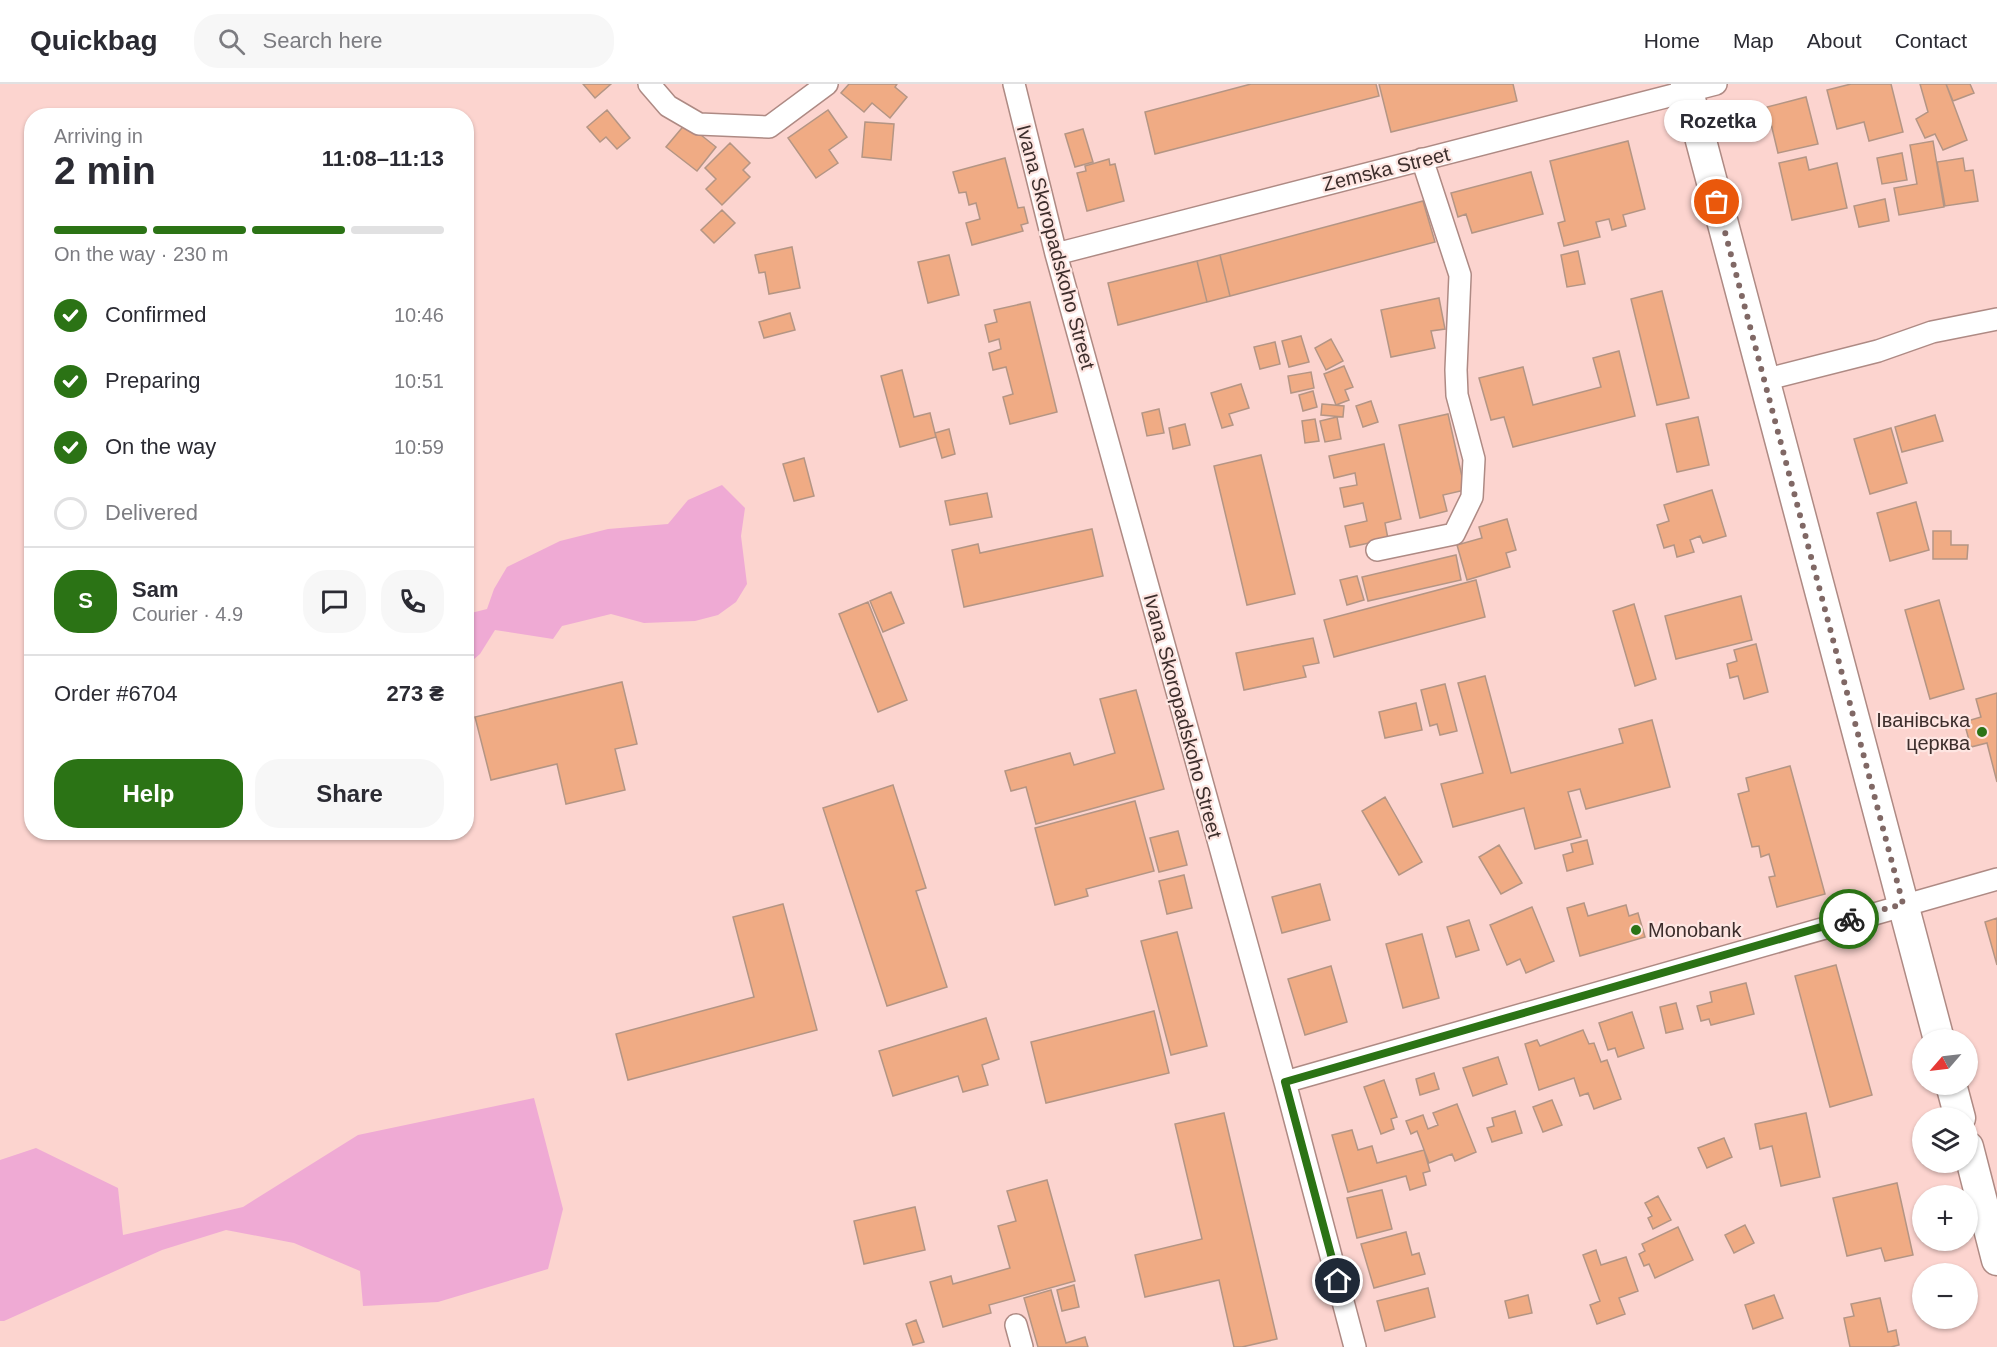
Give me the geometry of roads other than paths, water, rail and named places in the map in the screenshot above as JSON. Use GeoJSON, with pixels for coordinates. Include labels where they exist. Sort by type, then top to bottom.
{"type":"FeatureCollection","features":[{"type":"Feature","properties":{"kind":"main road"},"geometry":{"type":"LineString","coordinates":[[1697,86],[1764,380],[1937,1029]]}},
{"type":"Feature","properties":{"kind":"main road"},"geometry":{"type":"LineString","coordinates":[[1975,1173],[1997,1260]]}},
{"type":"Feature","properties":{"kind":"street"},"geometry":{"type":"LineString","coordinates":[[649,84],[668,106],[699,124],[770,127],[827,84]]}},
{"type":"Feature","properties":{"kind":"street","name":"Ivana Skoropadskoho Street"},"geometry":{"type":"LineString","coordinates":[[1014,84],[1056,254],[1285,1082],[1355,1347]]}},
{"type":"Feature","properties":{"kind":"street","name":"Zemska Street"},"geometry":{"type":"LineString","coordinates":[[1056,254],[1697,86]]}},
{"type":"Feature","properties":{"kind":"street"},"geometry":{"type":"LineString","coordinates":[[1377,550],[1454,534],[1472,498],[1474,459],[1457,395],[1460,275],[1422,159]]}},
{"type":"Feature","properties":{"kind":"street"},"geometry":{"type":"LineString","coordinates":[[1764,380],[1878,351],[1932,332],[1997,319]]}},
{"type":"Feature","properties":{"kind":"street"},"geometry":{"type":"LineString","coordinates":[[1285,1082],[1997,879]]}},
{"type":"Feature","properties":{"kind":"street"},"geometry":{"type":"LineString","coordinates":[[1016,1325],[1022,1347]]}},
{"type":"Feature","properties":{"kind":"place","name":"Rozetka"},"geometry":{"type":"Point","coordinates":[1717,202]}},
{"type":"Feature","properties":{"kind":"place","name":"Іванівська церква"},"geometry":{"type":"Point","coordinates":[1982,732]}},
{"type":"Feature","properties":{"kind":"place","name":"Monobank"},"geometry":{"type":"Point","coordinates":[1636,930]}}]}
